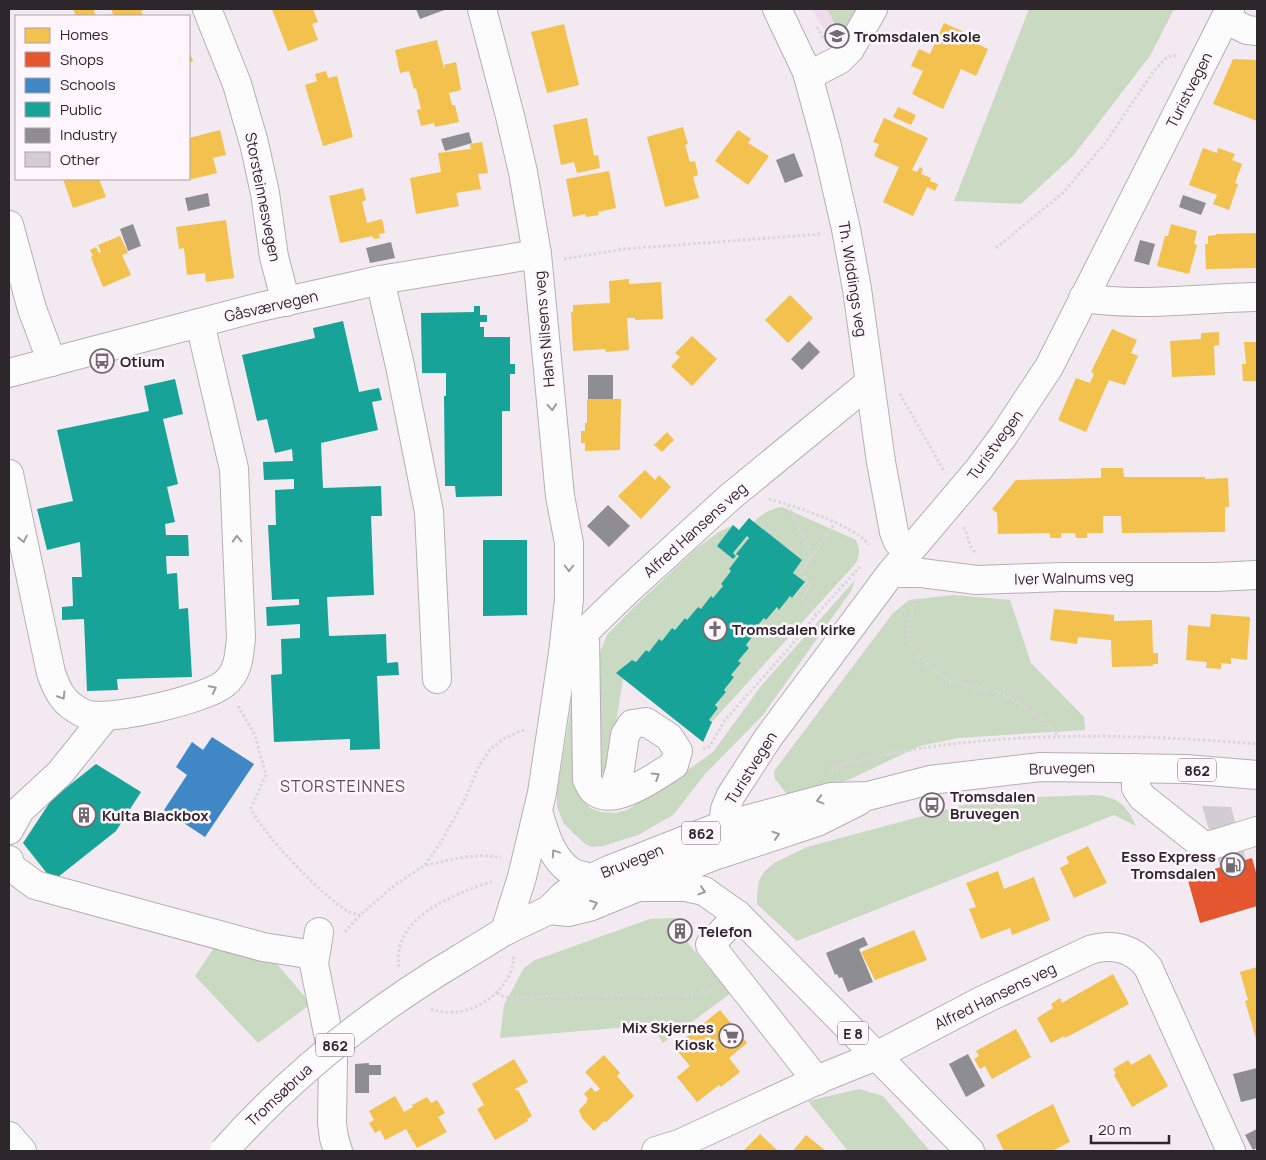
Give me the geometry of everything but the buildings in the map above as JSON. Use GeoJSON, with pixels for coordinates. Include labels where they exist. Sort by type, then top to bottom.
{"type":"FeatureCollection","features":[{"type":"Feature","properties":{"kind":"main road","name":"Storsteinnesvegen"},"geometry":{"type":"LineString","coordinates":[[207,9],[237,84],[254,142],[265,193],[274,257],[286,302]]}},
{"type":"Feature","properties":{"kind":"main road","name":"Hans Nilsens veg"},"geometry":{"type":"LineString","coordinates":[[482,9],[520,163],[538,259],[560,496],[570,543],[569,599],[563,653]]}},
{"type":"Feature","properties":{"kind":"main road","name":"Th. Widdings veg"},"geometry":{"type":"LineString","coordinates":[[777,9],[790,33],[808,76],[827,146],[857,289],[872,335],[870,383],[894,532],[907,567]]}},
{"type":"Feature","properties":{"kind":"main road"},"geometry":{"type":"LineString","coordinates":[[808,76],[839,60],[850,49],[873,9]]}},
{"type":"Feature","properties":{"kind":"main road"},"geometry":{"type":"LineString","coordinates":[[1227,14],[1247,30],[1257,30]]}},
{"type":"Feature","properties":{"kind":"main road","name":"Turistvegen"},"geometry":{"type":"LineString","coordinates":[[726,838],[725,809],[731,795],[768,738],[907,567],[1004,436],[1049,367],[1227,14]]}},
{"type":"Feature","properties":{"kind":"main road"},"geometry":{"type":"LineString","coordinates":[[9,225],[32,309],[52,362]]}},
{"type":"Feature","properties":{"kind":"main road","name":"Gåsværvegen"},"geometry":{"type":"LineString","coordinates":[[9,373],[200,323],[380,280],[538,259]]}},
{"type":"Feature","properties":{"kind":"main road"},"geometry":{"type":"LineString","coordinates":[[380,280],[400,366],[429,512],[437,679]]}},
{"type":"Feature","properties":{"kind":"main road"},"geometry":{"type":"LineString","coordinates":[[1083,298],[1118,302],[1183,302],[1257,297]]}},
{"type":"Feature","properties":{"kind":"main road"},"geometry":{"type":"LineString","coordinates":[[9,474],[51,673],[65,702],[85,715],[105,717],[159,707],[203,694],[224,684],[238,666],[241,638],[234,469],[200,323]]}},
{"type":"Feature","properties":{"kind":"main road","name":"Alfred Hansens veg"},"geometry":{"type":"LineString","coordinates":[[563,653],[628,590],[738,490],[870,383]]}},
{"type":"Feature","properties":{"kind":"main road","name":"Iver Walnums veg"},"geometry":{"type":"LineString","coordinates":[[907,567],[977,580],[1257,575]]}},
{"type":"Feature","properties":{"kind":"main road"},"geometry":{"type":"LineString","coordinates":[[585,632],[587,780],[592,789],[601,795],[612,795],[633,790],[674,765],[678,751],[669,737],[646,722],[632,724],[625,735],[620,769],[612,795]]}},
{"type":"Feature","properties":{"kind":"main road"},"geometry":{"type":"LineString","coordinates":[[505,931],[522,877],[538,811],[563,653]]}},
{"type":"Feature","properties":{"kind":"main road"},"geometry":{"type":"LineString","coordinates":[[9,830],[20,810],[60,773],[105,717]]}},
{"type":"Feature","properties":{"kind":"main road","name":"Bruvegen"},"geometry":{"type":"LineString","coordinates":[[461,958],[505,931],[549,910],[564,894],[591,878],[726,838],[830,797],[868,796],[930,780],[1041,767],[1186,769],[1257,775]]}},
{"type":"Feature","properties":{"kind":"main road"},"geometry":{"type":"LineString","coordinates":[[1136,768],[1136,788],[1142,797],[1205,847],[1257,832]]}},
{"type":"Feature","properties":{"kind":"main road"},"geometry":{"type":"LineString","coordinates":[[538,811],[549,844],[561,862],[572,872],[591,878]]}},
{"type":"Feature","properties":{"kind":"main road","name":"Bruvegen"},"geometry":{"type":"LineString","coordinates":[[549,910],[569,912],[589,907],[636,887],[726,838]]}},
{"type":"Feature","properties":{"kind":"main road"},"geometry":{"type":"LineString","coordinates":[[9,860],[11,868],[35,885],[263,947],[317,943],[317,979],[333,1058],[332,1123],[338,1151]]}},
{"type":"Feature","properties":{"kind":"main road","name":"E 8"},"geometry":{"type":"LineString","coordinates":[[636,887],[686,887],[704,891],[717,898],[738,915],[970,1151]]}},
{"type":"Feature","properties":{"kind":"main road"},"geometry":{"type":"LineString","coordinates":[[738,915],[710,944],[817,1081]]}},
{"type":"Feature","properties":{"kind":"main road","name":"Alfred Hansens veg"},"geometry":{"type":"LineString","coordinates":[[656,1151],[679,1144],[876,1056],[983,1000],[1090,950],[1106,946],[1121,948],[1139,957],[1151,971],[1231,1151]]}},
{"type":"Feature","properties":{"kind":"main road","name":"Tromsøbrua"},"geometry":{"type":"LineString","coordinates":[[224,1151],[246,1126],[278,1095],[350,1032],[384,1006],[461,958]]}},
{"type":"Feature","properties":{"kind":"main road"},"geometry":{"type":"LineString","coordinates":[[9,1136],[22,1151]]}},
{"type":"Feature","properties":{"kind":"path"},"geometry":{"type":"LineString","coordinates":[[996,248],[1053,202],[1083,172],[1164,59],[1171,55],[1182,55]]}},
{"type":"Feature","properties":{"kind":"path"},"geometry":{"type":"LineString","coordinates":[[538,259],[624,249],[821,234],[846,230]]}},
{"type":"Feature","properties":{"kind":"path"},"geometry":{"type":"LineString","coordinates":[[898,391],[944,471],[946,479]]}},
{"type":"Feature","properties":{"kind":"path"},"geometry":{"type":"LineString","coordinates":[[738,490],[788,504],[835,523],[857,533],[864,538],[869,546]]}},
{"type":"Feature","properties":{"kind":"path"},"geometry":{"type":"LineString","coordinates":[[788,504],[812,556]]}},
{"type":"Feature","properties":{"kind":"path"},"geometry":{"type":"LineString","coordinates":[[816,615],[803,598],[810,585],[802,572],[835,523]]}},
{"type":"Feature","properties":{"kind":"path"},"geometry":{"type":"LineString","coordinates":[[964,524],[971,547],[979,556]]}},
{"type":"Feature","properties":{"kind":"path"},"geometry":{"type":"LineString","coordinates":[[678,751],[699,750],[710,746],[725,720],[865,561]]}},
{"type":"Feature","properties":{"kind":"path"},"geometry":{"type":"LineString","coordinates":[[907,567],[908,634],[911,646],[933,670],[945,679],[1006,697],[1034,714],[1059,737]]}},
{"type":"Feature","properties":{"kind":"path"},"geometry":{"type":"LineString","coordinates":[[224,684],[255,734],[266,775],[251,808],[253,813],[313,883],[348,912],[360,915]]}},
{"type":"Feature","properties":{"kind":"path"},"geometry":{"type":"LineString","coordinates":[[425,865],[451,825],[466,797],[478,768],[490,749],[505,738],[520,731],[552,730]]}},
{"type":"Feature","properties":{"kind":"path"},"geometry":{"type":"LineString","coordinates":[[317,943],[330,944],[395,885],[425,865],[480,855],[505,859]]}},
{"type":"Feature","properties":{"kind":"path"},"geometry":{"type":"LineString","coordinates":[[497,992],[504,997],[514,998],[568,995],[686,995],[708,992],[735,976]]}},
{"type":"Feature","properties":{"kind":"shaded area","name":"Tromsdalen skole"},"geometry":{"type":"Polygon","coordinates":[[[812,9],[863,9],[835,48],[812,9]]]}},
{"type":"Feature","properties":{"kind":"green space"},"geometry":{"type":"Polygon","coordinates":[[[827,9],[860,9],[843,40],[827,9]]]}},
{"type":"Feature","properties":{"kind":"green space"},"geometry":{"type":"Polygon","coordinates":[[[1029,9],[1174,9],[1150,56],[1073,156],[1021,204],[954,201],[1029,9]]]}},
{"type":"Feature","properties":{"kind":"green space"},"geometry":{"type":"Polygon","coordinates":[[[782,507],[856,540],[859,552],[857,560],[712,722],[709,720],[718,708],[715,705],[726,692],[724,690],[734,677],[731,675],[741,663],[738,661],[749,648],[746,645],[756,633],[753,631],[777,607],[779,609],[790,596],[793,598],[805,583],[793,573],[802,560],[754,522],[767,512],[782,507]]]}},
{"type":"Feature","properties":{"kind":"green space"},"geometry":{"type":"Polygon","coordinates":[[[733,525],[717,546],[733,559],[736,556],[733,553],[747,536],[749,538],[737,553],[739,556],[721,584],[723,586],[701,609],[698,607],[675,630],[672,628],[662,641],[659,639],[649,652],[646,650],[636,662],[632,660],[617,673],[623,678],[610,762],[604,774],[600,773],[598,657],[607,635],[697,548],[719,532],[733,525]]]}},
{"type":"Feature","properties":{"kind":"green space"},"geometry":{"type":"Polygon","coordinates":[[[855,580],[851,591],[763,715],[706,773],[673,815],[638,835],[603,846],[591,847],[564,824],[557,807],[557,793],[573,694],[580,791],[585,802],[590,808],[601,812],[615,813],[627,810],[664,787],[713,752],[761,686],[855,580]]]}},
{"type":"Feature","properties":{"kind":"green space"},"geometry":{"type":"Polygon","coordinates":[[[953,595],[1010,600],[1031,663],[1084,717],[1085,730],[958,738],[920,746],[846,781],[790,798],[775,779],[774,771],[893,613],[909,600],[953,595]]]}},
{"type":"Feature","properties":{"kind":"green space"},"geometry":{"type":"Polygon","coordinates":[[[1093,795],[1109,797],[1120,803],[1129,812],[1136,826],[1114,815],[797,941],[757,904],[759,881],[764,872],[774,863],[807,847],[975,802],[1005,798],[1093,795]]]}},
{"type":"Feature","properties":{"kind":"green space"},"geometry":{"type":"Polygon","coordinates":[[[675,918],[687,923],[684,938],[730,994],[663,1043],[651,1025],[500,1038],[504,1005],[524,968],[535,960],[650,919],[675,918]]]}},
{"type":"Feature","properties":{"kind":"green space"},"geometry":{"type":"Polygon","coordinates":[[[218,942],[254,951],[277,964],[311,1004],[258,1043],[195,976],[218,942]]]}},
{"type":"Feature","properties":{"kind":"green space"},"geometry":{"type":"Polygon","coordinates":[[[859,1089],[883,1096],[930,1151],[848,1151],[808,1101],[859,1089]]]}},
{"type":"Feature","properties":{"kind":"place","name":"Tromsdalen skole"},"geometry":{"type":"Point","coordinates":[837,36]}},
{"type":"Feature","properties":{"kind":"place","name":"Otium"},"geometry":{"type":"Point","coordinates":[102,361]}},
{"type":"Feature","properties":{"kind":"place","name":"Tromsdalen kirke"},"geometry":{"type":"Point","coordinates":[715,629]}},
{"type":"Feature","properties":{"kind":"place","name":"Tromsdalen Bruvegen"},"geometry":{"type":"Point","coordinates":[932,805]}},
{"type":"Feature","properties":{"kind":"place","name":"Kulta Blackbox"},"geometry":{"type":"Point","coordinates":[84,815]}},
{"type":"Feature","properties":{"kind":"place","name":"Esso Express Tromsdalen"},"geometry":{"type":"Point","coordinates":[1233,865]}},
{"type":"Feature","properties":{"kind":"place","name":"Telefon"},"geometry":{"type":"Point","coordinates":[680,931]}},
{"type":"Feature","properties":{"kind":"place","name":"Mix Skjernes Kiosk"},"geometry":{"type":"Point","coordinates":[731,1036]}},
{"type":"Feature","properties":{"kind":"district","name":"STORSTEINNES"},"geometry":{"type":"Point","coordinates":[343,786]}}]}
